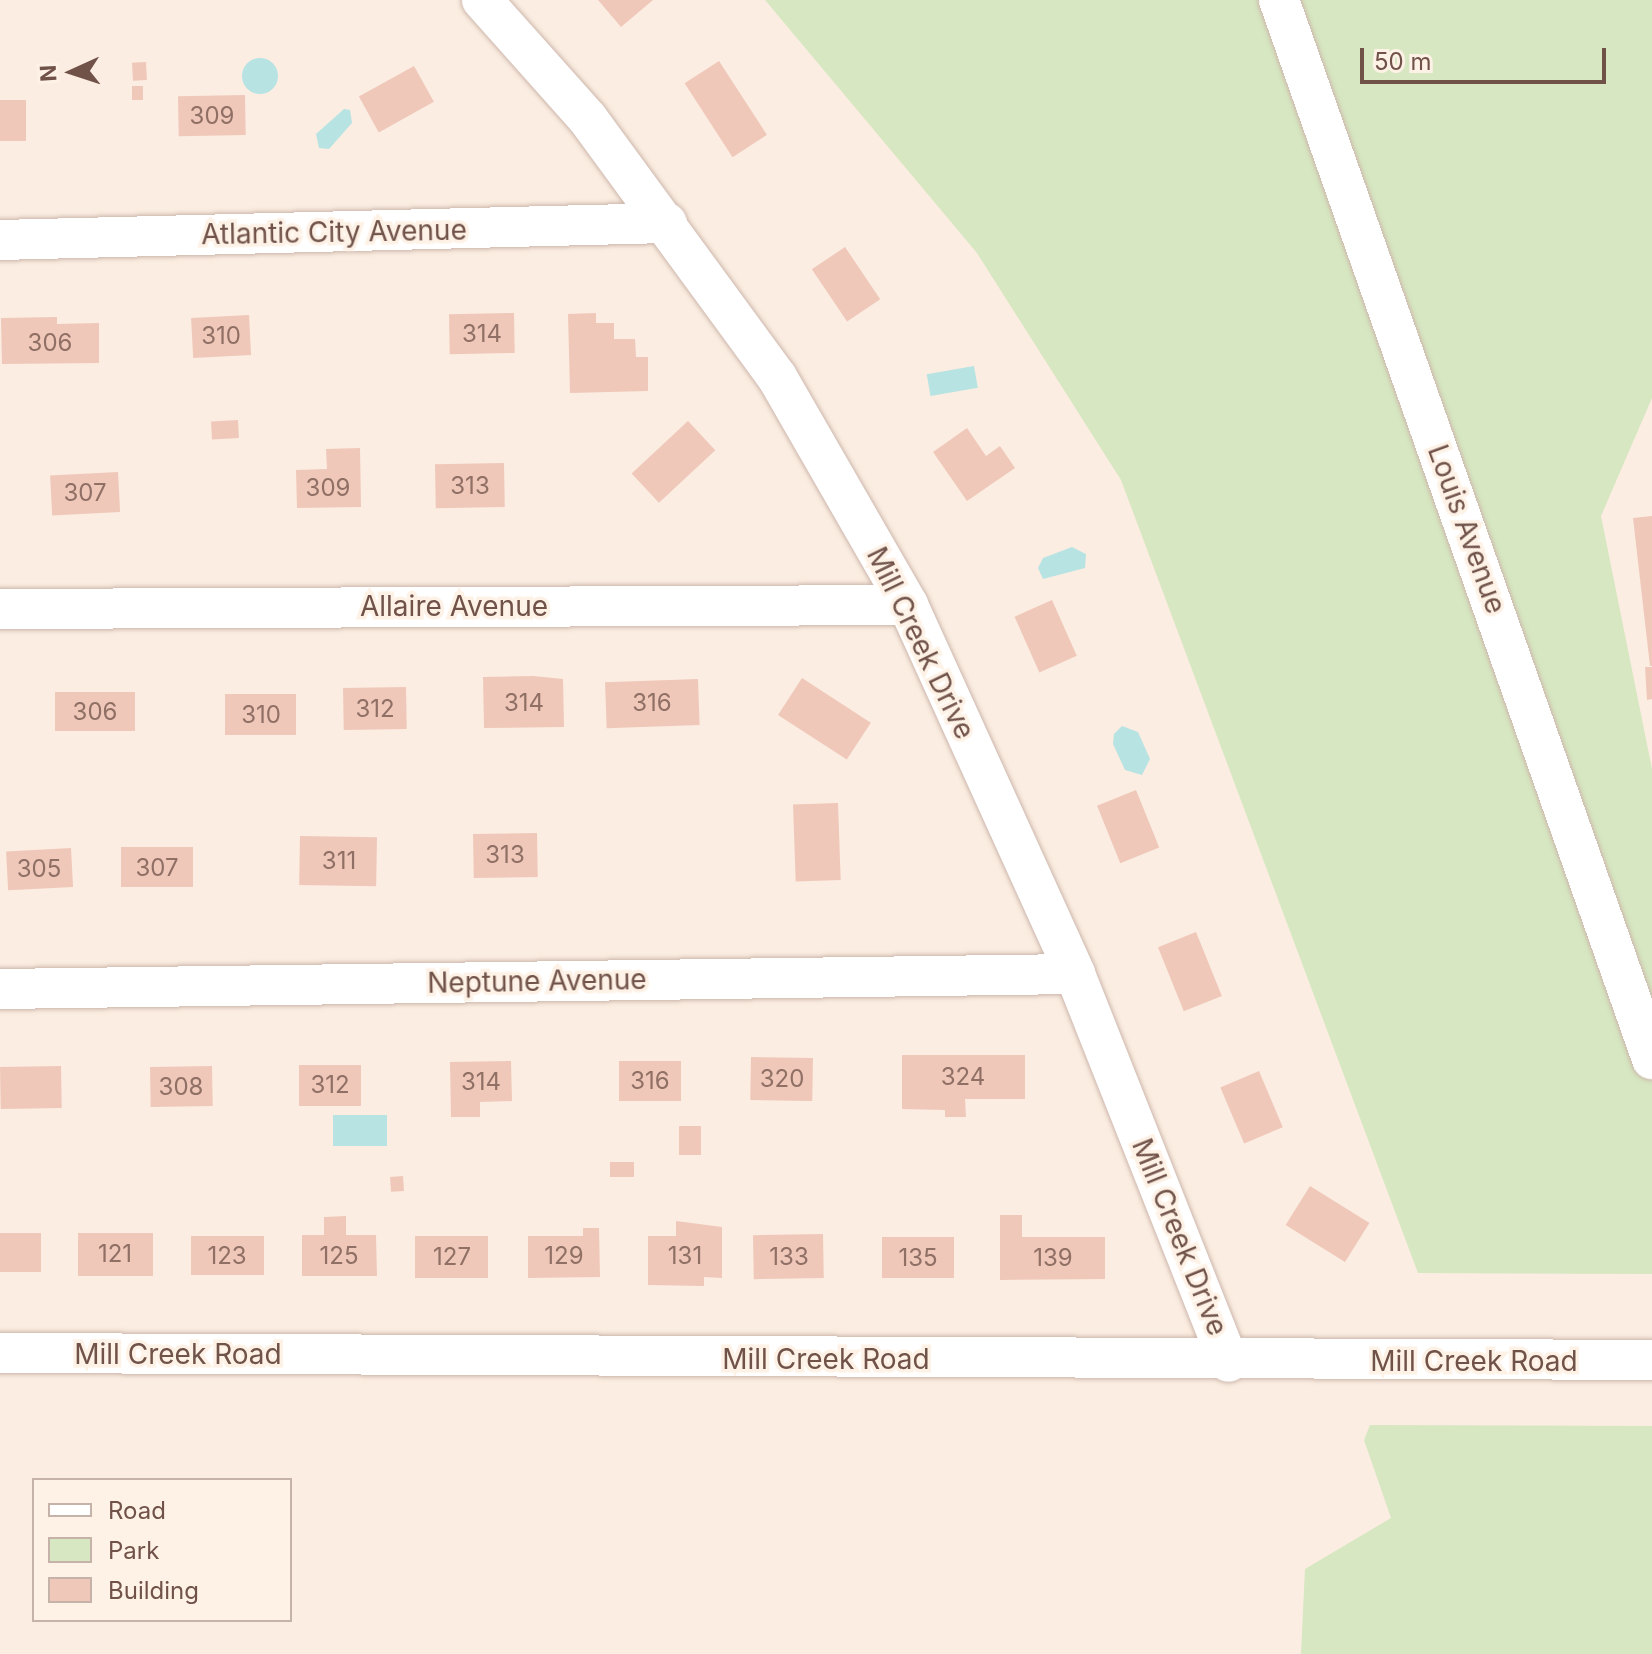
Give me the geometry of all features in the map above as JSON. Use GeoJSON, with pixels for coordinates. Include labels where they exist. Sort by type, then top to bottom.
{"type":"FeatureCollection","features":[{"type":"Feature","properties":{"kind":"street","name":"Mill Creek Drive"},"geometry":{"type":"LineString","coordinates":[[482,0],[588,119],[777,377],[908,605],[1075,974],[1229,1362]]}},
{"type":"Feature","properties":{"kind":"street","name":"Louis Avenue"},"geometry":{"type":"LineString","coordinates":[[1279,0],[1652,1059]]}},
{"type":"Feature","properties":{"kind":"street","name":"Atlantic City Avenue"},"geometry":{"type":"LineString","coordinates":[[0,240],[667,223]]}},
{"type":"Feature","properties":{"kind":"street","name":"Allaire Avenue"},"geometry":{"type":"LineString","coordinates":[[0,609],[908,605]]}},
{"type":"Feature","properties":{"kind":"street","name":"Neptune Avenue"},"geometry":{"type":"LineString","coordinates":[[0,989],[1075,974]]}},
{"type":"Feature","properties":{"kind":"street","name":"Mill Creek Road"},"geometry":{"type":"LineString","coordinates":[[0,1353],[1229,1362],[1652,1360]]}},
{"type":"Feature","properties":{"kind":"green space"},"geometry":{"type":"Polygon","coordinates":[[[765,0],[1652,0],[1652,398],[1601,516],[1652,769],[1652,1274],[1418,1273],[1121,480],[977,253],[765,0]]]}},
{"type":"Feature","properties":{"kind":"green space"},"geometry":{"type":"Polygon","coordinates":[[[1370,1425],[1652,1426],[1652,1654],[1301,1654],[1305,1569],[1391,1518],[1364,1440],[1370,1425]]]}},
{"type":"Feature","properties":{"kind":"water"},"geometry":{"type":"Polygon","coordinates":[[[260,58],[273,63],[278,76],[273,89],[260,94],[247,89],[242,76],[247,63],[260,58]]]}},
{"type":"Feature","properties":{"kind":"water"},"geometry":{"type":"Polygon","coordinates":[[[344,109],[350,110],[352,123],[329,149],[319,148],[316,134],[344,109]]]}},
{"type":"Feature","properties":{"kind":"water"},"geometry":{"type":"Polygon","coordinates":[[[974,366],[978,388],[931,396],[927,374],[974,366]]]}},
{"type":"Feature","properties":{"kind":"water"},"geometry":{"type":"Polygon","coordinates":[[[1072,547],[1086,554],[1085,568],[1043,579],[1038,568],[1043,558],[1072,547]]]}},
{"type":"Feature","properties":{"kind":"water"},"geometry":{"type":"Polygon","coordinates":[[[1122,726],[1138,732],[1150,759],[1142,775],[1125,770],[1113,744],[1114,734],[1122,726]]]}},
{"type":"Feature","properties":{"kind":"water"},"geometry":{"type":"Polygon","coordinates":[[[333,1115],[387,1115],[387,1146],[333,1146],[333,1115]]]}},
{"type":"Feature","properties":{"kind":"building"},"geometry":{"type":"Polygon","coordinates":[[[598,0],[653,0],[621,27],[598,0]]]}},
{"type":"Feature","properties":{"kind":"building"},"geometry":{"type":"Polygon","coordinates":[[[719,61],[767,135],[733,157],[685,83],[719,61]]]}},
{"type":"Feature","properties":{"kind":"building"},"geometry":{"type":"Polygon","coordinates":[[[146,62],[147,80],[133,81],[132,63],[146,62]]]}},
{"type":"Feature","properties":{"kind":"building"},"geometry":{"type":"Polygon","coordinates":[[[414,66],[434,102],[379,132],[359,97],[414,66]]]}},
{"type":"Feature","properties":{"kind":"building"},"geometry":{"type":"Polygon","coordinates":[[[132,86],[143,86],[143,100],[132,100],[132,86]]]}},
{"type":"Feature","properties":{"kind":"building"},"geometry":{"type":"Polygon","coordinates":[[[245,95],[246,135],[179,136],[178,96],[245,95]]]}},
{"type":"Feature","properties":{"kind":"building"},"geometry":{"type":"Polygon","coordinates":[[[0,100],[26,100],[26,141],[0,141],[0,100]]]}},
{"type":"Feature","properties":{"kind":"building"},"geometry":{"type":"Polygon","coordinates":[[[845,247],[880,299],[847,322],[812,269],[845,247]]]}},
{"type":"Feature","properties":{"kind":"building"},"geometry":{"type":"Polygon","coordinates":[[[514,313],[515,353],[450,354],[449,314],[514,313]]]}},
{"type":"Feature","properties":{"kind":"building"},"geometry":{"type":"Polygon","coordinates":[[[596,313],[596,323],[614,323],[614,339],[635,339],[636,357],[648,357],[648,391],[570,393],[568,314],[596,313]]]}},
{"type":"Feature","properties":{"kind":"building"},"geometry":{"type":"Polygon","coordinates":[[[249,315],[251,355],[193,358],[191,318],[249,315]]]}},
{"type":"Feature","properties":{"kind":"building"},"geometry":{"type":"Polygon","coordinates":[[[57,317],[57,324],[99,323],[99,363],[2,364],[1,318],[57,317]]]}},
{"type":"Feature","properties":{"kind":"building"},"geometry":{"type":"Polygon","coordinates":[[[238,420],[239,438],[212,439],[211,421],[238,420]]]}},
{"type":"Feature","properties":{"kind":"building"},"geometry":{"type":"Polygon","coordinates":[[[688,421],[715,450],[659,503],[632,474],[688,421]]]}},
{"type":"Feature","properties":{"kind":"building"},"geometry":{"type":"Polygon","coordinates":[[[967,428],[986,456],[1000,446],[1015,468],[967,501],[933,452],[967,428]]]}},
{"type":"Feature","properties":{"kind":"building"},"geometry":{"type":"Polygon","coordinates":[[[360,448],[361,507],[297,508],[296,470],[327,469],[326,449],[360,448]]]}},
{"type":"Feature","properties":{"kind":"building"},"geometry":{"type":"Polygon","coordinates":[[[504,463],[505,507],[436,508],[435,464],[504,463]]]}},
{"type":"Feature","properties":{"kind":"building"},"geometry":{"type":"Polygon","coordinates":[[[118,472],[120,512],[52,516],[50,476],[118,472]]]}},
{"type":"Feature","properties":{"kind":"building"},"geometry":{"type":"Polygon","coordinates":[[[1652,516],[1652,666],[1650,666],[1633,518],[1652,516]]]}},
{"type":"Feature","properties":{"kind":"building"},"geometry":{"type":"Polygon","coordinates":[[[1052,600],[1077,656],[1039,672],[1015,617],[1052,600]]]}},
{"type":"Feature","properties":{"kind":"building"},"geometry":{"type":"Polygon","coordinates":[[[1645,667],[1652,667],[1652,699],[1647,700],[1645,667]]]}},
{"type":"Feature","properties":{"kind":"building"},"geometry":{"type":"Polygon","coordinates":[[[483,677],[563,679],[564,727],[484,728],[483,677]]]}},
{"type":"Feature","properties":{"kind":"building"},"geometry":{"type":"Polygon","coordinates":[[[802,678],[871,723],[847,760],[778,715],[802,678]]]}},
{"type":"Feature","properties":{"kind":"building"},"geometry":{"type":"Polygon","coordinates":[[[698,679],[700,725],[607,728],[605,682],[698,679]]]}},
{"type":"Feature","properties":{"kind":"building"},"geometry":{"type":"Polygon","coordinates":[[[406,687],[407,729],[344,730],[343,688],[406,687]]]}},
{"type":"Feature","properties":{"kind":"building"},"geometry":{"type":"Polygon","coordinates":[[[55,692],[135,692],[135,731],[55,731],[55,692]]]}},
{"type":"Feature","properties":{"kind":"building"},"geometry":{"type":"Polygon","coordinates":[[[225,694],[296,694],[296,735],[225,735],[225,694]]]}},
{"type":"Feature","properties":{"kind":"building"},"geometry":{"type":"Polygon","coordinates":[[[1136,790],[1159,847],[1120,863],[1097,806],[1136,790]]]}},
{"type":"Feature","properties":{"kind":"building"},"geometry":{"type":"Polygon","coordinates":[[[838,803],[841,880],[796,882],[793,805],[838,803]]]}},
{"type":"Feature","properties":{"kind":"building"},"geometry":{"type":"Polygon","coordinates":[[[537,833],[538,877],[474,878],[473,834],[537,833]]]}},
{"type":"Feature","properties":{"kind":"building"},"geometry":{"type":"Polygon","coordinates":[[[300,836],[377,837],[376,886],[299,885],[300,836]]]}},
{"type":"Feature","properties":{"kind":"building"},"geometry":{"type":"Polygon","coordinates":[[[121,847],[193,847],[193,887],[121,887],[121,847]]]}},
{"type":"Feature","properties":{"kind":"building"},"geometry":{"type":"Polygon","coordinates":[[[71,848],[73,887],[8,890],[6,851],[71,848]]]}},
{"type":"Feature","properties":{"kind":"building"},"geometry":{"type":"Polygon","coordinates":[[[1196,932],[1222,996],[1184,1011],[1158,947],[1196,932]]]}},
{"type":"Feature","properties":{"kind":"building"},"geometry":{"type":"Polygon","coordinates":[[[902,1055],[1025,1055],[1025,1099],[965,1099],[966,1117],[945,1117],[945,1110],[902,1109],[902,1055]]]}},
{"type":"Feature","properties":{"kind":"building"},"geometry":{"type":"Polygon","coordinates":[[[751,1057],[813,1058],[812,1101],[750,1100],[751,1057]]]}},
{"type":"Feature","properties":{"kind":"building"},"geometry":{"type":"Polygon","coordinates":[[[511,1061],[512,1101],[480,1102],[480,1117],[451,1117],[450,1062],[511,1061]]]}},
{"type":"Feature","properties":{"kind":"building"},"geometry":{"type":"Polygon","coordinates":[[[619,1061],[681,1061],[681,1101],[619,1101],[619,1061]]]}},
{"type":"Feature","properties":{"kind":"building"},"geometry":{"type":"Polygon","coordinates":[[[299,1065],[361,1065],[361,1106],[299,1106],[299,1065]]]}},
{"type":"Feature","properties":{"kind":"building"},"geometry":{"type":"Polygon","coordinates":[[[61,1066],[62,1108],[1,1109],[0,1067],[61,1066]]]}},
{"type":"Feature","properties":{"kind":"building"},"geometry":{"type":"Polygon","coordinates":[[[212,1066],[213,1106],[151,1107],[150,1067],[212,1066]]]}},
{"type":"Feature","properties":{"kind":"building"},"geometry":{"type":"Polygon","coordinates":[[[1259,1071],[1283,1127],[1244,1144],[1220,1087],[1259,1071]]]}},
{"type":"Feature","properties":{"kind":"building"},"geometry":{"type":"Polygon","coordinates":[[[679,1126],[701,1126],[701,1155],[679,1155],[679,1126]]]}},
{"type":"Feature","properties":{"kind":"building"},"geometry":{"type":"Polygon","coordinates":[[[610,1162],[634,1162],[634,1177],[610,1177],[610,1162]]]}},
{"type":"Feature","properties":{"kind":"building"},"geometry":{"type":"Polygon","coordinates":[[[403,1176],[404,1191],[391,1192],[390,1177],[403,1176]]]}},
{"type":"Feature","properties":{"kind":"building"},"geometry":{"type":"Polygon","coordinates":[[[1310,1186],[1369,1223],[1345,1262],[1286,1225],[1310,1186]]]}},
{"type":"Feature","properties":{"kind":"building"},"geometry":{"type":"Polygon","coordinates":[[[1000,1215],[1022,1215],[1022,1237],[1105,1237],[1105,1279],[1000,1280],[1000,1215]]]}},
{"type":"Feature","properties":{"kind":"building"},"geometry":{"type":"Polygon","coordinates":[[[346,1216],[346,1235],[376,1235],[377,1276],[302,1276],[302,1235],[324,1235],[324,1217],[346,1216]]]}},
{"type":"Feature","properties":{"kind":"building"},"geometry":{"type":"Polygon","coordinates":[[[676,1221],[722,1227],[722,1278],[704,1277],[704,1286],[648,1285],[648,1236],[676,1236],[676,1221]]]}},
{"type":"Feature","properties":{"kind":"building"},"geometry":{"type":"Polygon","coordinates":[[[583,1228],[599,1228],[600,1277],[528,1278],[528,1236],[583,1236],[583,1228]]]}},
{"type":"Feature","properties":{"kind":"building"},"geometry":{"type":"Polygon","coordinates":[[[0,1233],[41,1233],[41,1272],[0,1272],[0,1233]]]}},
{"type":"Feature","properties":{"kind":"building"},"geometry":{"type":"Polygon","coordinates":[[[78,1233],[153,1233],[153,1276],[78,1276],[78,1233]]]}},
{"type":"Feature","properties":{"kind":"building"},"geometry":{"type":"Polygon","coordinates":[[[823,1234],[824,1278],[754,1279],[753,1235],[823,1234]]]}},
{"type":"Feature","properties":{"kind":"building"},"geometry":{"type":"Polygon","coordinates":[[[191,1236],[264,1236],[264,1275],[191,1275],[191,1236]]]}},
{"type":"Feature","properties":{"kind":"building"},"geometry":{"type":"Polygon","coordinates":[[[415,1236],[488,1236],[488,1278],[415,1278],[415,1236]]]}},
{"type":"Feature","properties":{"kind":"building"},"geometry":{"type":"Polygon","coordinates":[[[882,1237],[954,1237],[954,1278],[882,1278],[882,1237]]]}}]}
